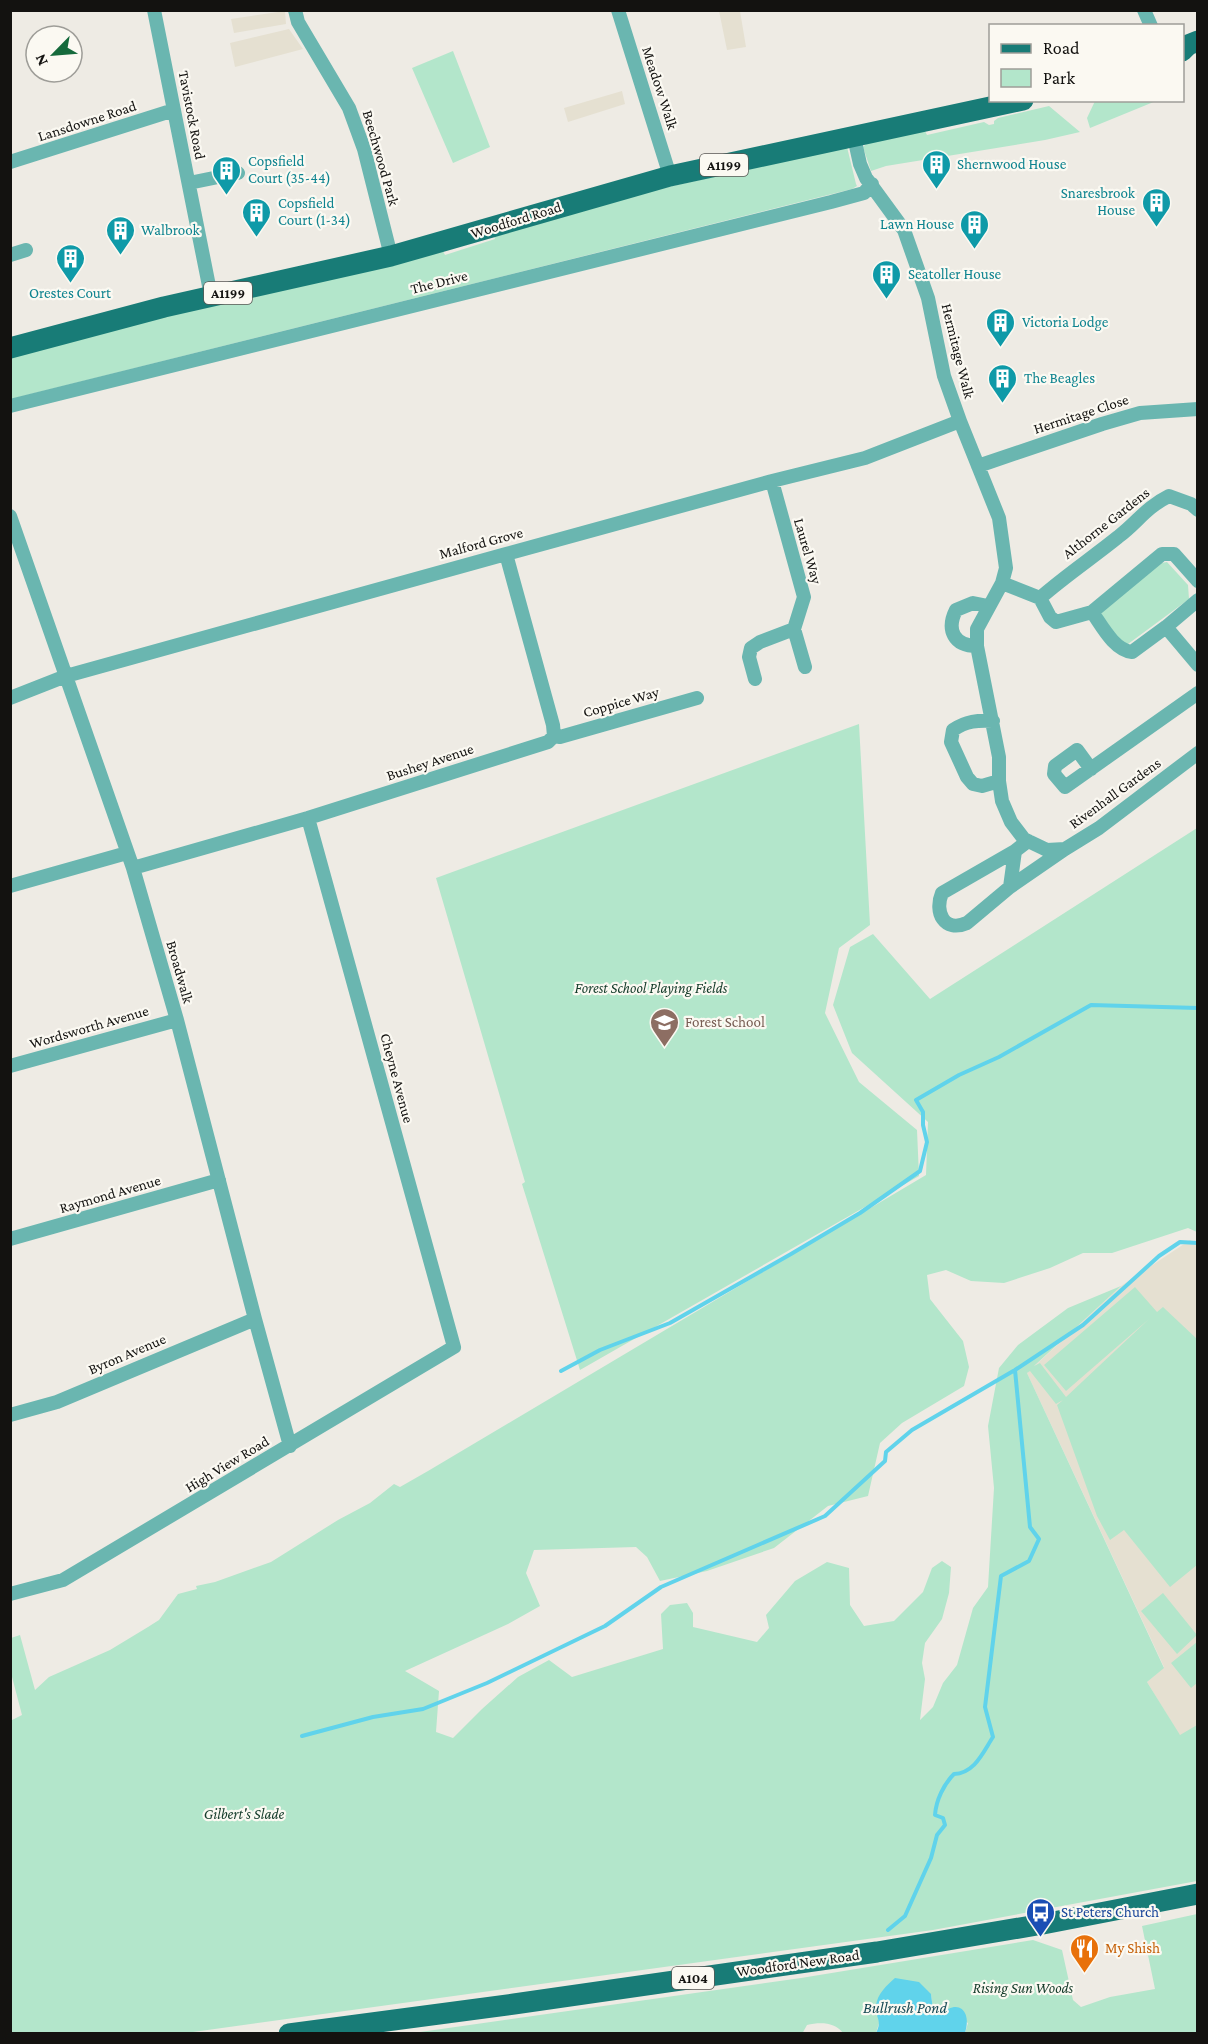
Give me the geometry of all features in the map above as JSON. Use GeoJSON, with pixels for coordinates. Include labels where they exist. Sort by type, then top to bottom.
{"type":"FeatureCollection","features":[{"type":"Feature","properties":{"kind":"main road"},"geometry":{"type":"LineString","coordinates":[[1184,50],[1197,41]]}},
{"type":"Feature","properties":{"kind":"main road","name":"Woodford Road"},"geometry":{"type":"LineString","coordinates":[[10,348],[211,296],[391,256],[670,176],[1014,102]]}},
{"type":"Feature","properties":{"kind":"main road","name":"Woodford New Road"},"geometry":{"type":"LineString","coordinates":[[289,2034],[877,1952],[1043,1924],[1197,1894]]}},
{"type":"Feature","properties":{"kind":"street","name":"Tavistock Road"},"geometry":{"type":"LineString","coordinates":[[154,10],[211,296]]}},
{"type":"Feature","properties":{"kind":"street","name":"Beechwood Park"},"geometry":{"type":"LineString","coordinates":[[295,10],[298,22],[350,108],[367,160],[391,256]]}},
{"type":"Feature","properties":{"kind":"street","name":"Meadow Walk"},"geometry":{"type":"LineString","coordinates":[[618,10],[670,176]]}},
{"type":"Feature","properties":{"kind":"street"},"geometry":{"type":"LineString","coordinates":[[1144,10],[1150,24]]}},
{"type":"Feature","properties":{"kind":"street","name":"Lansdowne Road"},"geometry":{"type":"LineString","coordinates":[[10,162],[174,110]]}},
{"type":"Feature","properties":{"kind":"street","name":"Hermitage Walk"},"geometry":{"type":"LineString","coordinates":[[854,137],[860,164],[866,178],[904,230],[918,266],[928,298],[944,376],[999,519],[1006,568],[1002,583],[977,629],[977,646],[999,757],[1002,801],[1011,822],[1024,839],[1047,850]]}},
{"type":"Feature","properties":{"kind":"street"},"geometry":{"type":"LineString","coordinates":[[189,183],[238,173]]}},
{"type":"Feature","properties":{"kind":"street","name":"The Drive"},"geometry":{"type":"LineString","coordinates":[[10,406],[831,202],[864,193],[872,184]]}},
{"type":"Feature","properties":{"kind":"street"},"geometry":{"type":"LineString","coordinates":[[10,255],[26,250]]}},
{"type":"Feature","properties":{"kind":"street","name":"Hermitage Close"},"geometry":{"type":"LineString","coordinates":[[978,466],[1140,413],[1197,409]]}},
{"type":"Feature","properties":{"kind":"street","name":"Malford Grove"},"geometry":{"type":"LineString","coordinates":[[10,698],[66,676],[772,481],[866,458],[960,421]]}},
{"type":"Feature","properties":{"kind":"street","name":"Laurel Way"},"geometry":{"type":"LineString","coordinates":[[772,481],[804,597],[794,629]]}},
{"type":"Feature","properties":{"kind":"street","name":"Althorne Gardens"},"geometry":{"type":"LineString","coordinates":[[1040,598],[1088,558],[1119,537],[1153,504],[1169,496],[1191,504],[1197,510]]}},
{"type":"Feature","properties":{"kind":"street","name":"Broadwalk"},"geometry":{"type":"LineString","coordinates":[[10,516],[132,868],[177,1020],[290,1446]]}},
{"type":"Feature","properties":{"kind":"street"},"geometry":{"type":"LineString","coordinates":[[506,554],[553,725],[554,736]]}},
{"type":"Feature","properties":{"kind":"street"},"geometry":{"type":"LineString","coordinates":[[1002,583],[1040,598],[1050,617],[1056,622],[1092,612],[1162,554],[1173,555],[1197,581]]}},
{"type":"Feature","properties":{"kind":"street"},"geometry":{"type":"LineString","coordinates":[[1092,612],[1118,647],[1125,652],[1132,652],[1138,650],[1197,600]]}},
{"type":"Feature","properties":{"kind":"street"},"geometry":{"type":"LineString","coordinates":[[977,646],[967,646],[957,640],[951,630],[952,618],[956,610],[973,603],[988,606]]}},
{"type":"Feature","properties":{"kind":"street"},"geometry":{"type":"LineString","coordinates":[[1166,627],[1197,665]]}},
{"type":"Feature","properties":{"kind":"street"},"geometry":{"type":"LineString","coordinates":[[755,679],[749,657],[751,648],[760,642],[794,629],[805,667]]}},
{"type":"Feature","properties":{"kind":"street"},"geometry":{"type":"LineString","coordinates":[[1091,769],[1197,693]]}},
{"type":"Feature","properties":{"kind":"street","name":"Coppice Way"},"geometry":{"type":"LineString","coordinates":[[554,736],[560,737],[697,698]]}},
{"type":"Feature","properties":{"kind":"street"},"geometry":{"type":"LineString","coordinates":[[993,721],[979,720],[962,723],[953,730],[951,742],[967,777],[973,784],[982,786],[999,781]]}},
{"type":"Feature","properties":{"kind":"street","name":"Bushey Avenue"},"geometry":{"type":"LineString","coordinates":[[132,868],[308,818],[548,742],[554,736]]}},
{"type":"Feature","properties":{"kind":"street","name":"Rivenhall Gardens"},"geometry":{"type":"LineString","coordinates":[[1047,850],[1065,849],[1099,828],[1197,753]]}},
{"type":"Feature","properties":{"kind":"street","name":"Cheyne Avenue"},"geometry":{"type":"LineString","coordinates":[[308,818],[454,1347]]}},
{"type":"Feature","properties":{"kind":"street"},"geometry":{"type":"LineString","coordinates":[[1028,841],[1015,851],[942,893],[938,903],[940,917],[950,925],[960,926],[967,923],[1010,887],[1065,849]]}},
{"type":"Feature","properties":{"kind":"street"},"geometry":{"type":"LineString","coordinates":[[1010,887],[1015,851]]}},
{"type":"Feature","properties":{"kind":"street"},"geometry":{"type":"LineString","coordinates":[[10,886],[127,853]]}},
{"type":"Feature","properties":{"kind":"street","name":"Wordsworth Avenue"},"geometry":{"type":"LineString","coordinates":[[10,1066],[177,1020]]}},
{"type":"Feature","properties":{"kind":"street","name":"Raymond Avenue"},"geometry":{"type":"LineString","coordinates":[[10,1239],[219,1180]]}},
{"type":"Feature","properties":{"kind":"street","name":"Byron Avenue"},"geometry":{"type":"LineString","coordinates":[[10,1415],[57,1402],[255,1319]]}},
{"type":"Feature","properties":{"kind":"street","name":"High View Road"},"geometry":{"type":"LineString","coordinates":[[10,1594],[63,1580],[454,1347]]}},
{"type":"Feature","properties":{"kind":"shaded area"},"geometry":{"type":"Polygon","coordinates":[[[285,11],[286,24],[234,33],[231,19],[285,11]]]}},
{"type":"Feature","properties":{"kind":"shaded area"},"geometry":{"type":"Polygon","coordinates":[[[719,11],[740,11],[746,47],[727,50],[719,11]]]}},
{"type":"Feature","properties":{"kind":"shaded area"},"geometry":{"type":"Polygon","coordinates":[[[289,29],[303,49],[235,67],[230,43],[289,29]]]}},
{"type":"Feature","properties":{"kind":"shaded area"},"geometry":{"type":"Polygon","coordinates":[[[622,91],[625,104],[568,122],[564,108],[622,91]]]}},
{"type":"Feature","properties":{"kind":"shaded area"},"geometry":{"type":"Polygon","coordinates":[[[1190,1240],[1197,1244],[1198,1725],[1180,1736],[1147,1682],[1164,1667],[1027,1373],[1121,1286],[1190,1240]]]}},
{"type":"Feature","properties":{"kind":"green space"},"geometry":{"type":"Polygon","coordinates":[[[453,51],[490,147],[453,163],[412,68],[453,51]]]}},
{"type":"Feature","properties":{"kind":"green space"},"geometry":{"type":"Polygon","coordinates":[[[1094,102],[1154,102],[1090,128],[1087,118],[1094,102]]]}},
{"type":"Feature","properties":{"kind":"green space"},"geometry":{"type":"Polygon","coordinates":[[[1049,106],[1080,132],[1045,140],[886,166],[871,171],[863,147],[867,143],[925,131],[927,135],[984,122],[989,125],[994,124],[998,118],[1049,106]]]}},
{"type":"Feature","properties":{"kind":"green space"},"geometry":{"type":"Polygon","coordinates":[[[847,147],[857,186],[852,189],[11,399],[10,357],[101,331],[443,251],[445,255],[495,239],[494,236],[628,196],[847,147]]]}},
{"type":"Feature","properties":{"kind":"green space"},"geometry":{"type":"Polygon","coordinates":[[[1167,562],[1188,585],[1189,599],[1128,644],[1120,643],[1103,622],[1101,613],[1156,564],[1167,562]]]}},
{"type":"Feature","properties":{"kind":"green space","name":"Forest School Playing Fields"},"geometry":{"type":"Polygon","coordinates":[[[859,724],[870,925],[839,948],[825,1013],[859,1082],[917,1130],[919,1176],[580,1370],[522,1184],[525,1182],[436,878],[859,724]]]}},
{"type":"Feature","properties":{"kind":"green space","name":"Gilbert's Slade"},"geometry":{"type":"Polygon","coordinates":[[[1197,828],[1197,1232],[1188,1228],[1112,1253],[1083,1253],[1050,1268],[1004,1283],[971,1281],[946,1270],[927,1275],[930,1299],[963,1341],[969,1367],[964,1386],[902,1423],[880,1443],[868,1496],[828,1506],[774,1548],[707,1571],[660,1581],[647,1557],[636,1547],[534,1550],[526,1573],[540,1606],[508,1624],[405,1671],[439,1691],[436,1732],[453,1738],[518,1677],[549,1660],[572,1677],[663,1649],[661,1614],[670,1605],[687,1603],[693,1613],[693,1627],[757,1642],[769,1628],[766,1615],[795,1581],[827,1562],[849,1568],[850,1605],[864,1626],[894,1621],[923,1592],[932,1568],[942,1561],[951,1567],[949,1593],[942,1619],[925,1643],[922,1663],[925,1679],[920,1720],[933,1707],[943,1683],[957,1665],[973,1608],[988,1587],[994,1488],[988,1426],[999,1368],[1018,1345],[1068,1308],[1121,1286],[1034,1366],[1040,1363],[1066,1397],[1149,1319],[1066,1391],[1044,1365],[1135,1287],[1157,1312],[1163,1307],[1197,1339],[1197,1565],[1170,1587],[1124,1530],[1110,1540],[1097,1516],[1057,1405],[1063,1400],[1056,1404],[1030,1371],[1027,1373],[1164,1668],[1147,1682],[1180,1735],[1197,1725],[1197,1881],[933,1930],[186,2033],[11,2033],[10,1721],[22,1715],[11,1673],[11,1638],[20,1635],[35,1690],[49,1677],[110,1650],[159,1620],[178,1594],[271,1562],[370,1503],[394,1484],[400,1487],[428,1471],[926,1175],[928,1122],[852,1053],[833,1005],[850,947],[873,934],[930,999],[1197,828]]]}},
{"type":"Feature","properties":{"kind":"green space"},"geometry":{"type":"Polygon","coordinates":[[[1163,1593],[1197,1635],[1177,1654],[1141,1611],[1163,1593]]]}},
{"type":"Feature","properties":{"kind":"green space"},"geometry":{"type":"Polygon","coordinates":[[[1197,1642],[1197,1683],[1191,1688],[1171,1663],[1197,1642]]]}},
{"type":"Feature","properties":{"kind":"green space","name":"Rising Sun Woods"},"geometry":{"type":"Polygon","coordinates":[[[1197,1914],[1197,2033],[965,2033],[968,2023],[946,2010],[937,2015],[933,2010],[931,1994],[876,2008],[880,2020],[876,2033],[843,2033],[832,2025],[822,2023],[807,2025],[802,2034],[406,2034],[801,1978],[1033,1940],[1062,1950],[1073,2000],[1081,2007],[1110,1997],[1155,1989],[1142,1926],[1197,1914]]]}},
{"type":"Feature","properties":{"kind":"water","name":"Bullrush Pond"},"geometry":{"type":"Polygon","coordinates":[[[895,1978],[919,1982],[931,1994],[933,2010],[937,2015],[953,2007],[962,2009],[967,2019],[965,2033],[876,2033],[879,2025],[876,2010],[878,1998],[895,1978]]]}},
{"type":"Feature","properties":{"kind":"waterway"},"geometry":{"type":"LineString","coordinates":[[561,1371],[600,1350],[670,1323],[860,1213],[920,1171],[927,1142],[923,1112],[916,1100],[959,1075],[999,1057],[1091,1005],[1198,1008]]}},
{"type":"Feature","properties":{"kind":"waterway"},"geometry":{"type":"LineString","coordinates":[[302,1736],[373,1717],[423,1709],[487,1683],[605,1626],[661,1587],[825,1516],[885,1461],[886,1452],[912,1430],[1015,1370],[1083,1325],[1159,1256],[1180,1242],[1198,1243]]}},
{"type":"Feature","properties":{"kind":"waterway"},"geometry":{"type":"LineString","coordinates":[[888,1930],[905,1916],[931,1858],[937,1835],[945,1825],[943,1818],[935,1815],[944,1787],[954,1774],[973,1766],[993,1737],[985,1707],[1001,1576],[1029,1561],[1039,1539],[1030,1527],[1015,1370]]}},
{"type":"Feature","properties":{"kind":"place","name":"Shernwood House"},"geometry":{"type":"Point","coordinates":[936,190]}},
{"type":"Feature","properties":{"kind":"place","name":"Copsfield Court (35-44)"},"geometry":{"type":"Point","coordinates":[227,196]}},
{"type":"Feature","properties":{"kind":"place","name":"Snaresbrook House"},"geometry":{"type":"Point","coordinates":[1156,228]}},
{"type":"Feature","properties":{"kind":"place","name":"Copsfield Court (1-34)"},"geometry":{"type":"Point","coordinates":[257,238]}},
{"type":"Feature","properties":{"kind":"place","name":"Lawn House"},"geometry":{"type":"Point","coordinates":[975,250]}},
{"type":"Feature","properties":{"kind":"place","name":"Walbrook"},"geometry":{"type":"Point","coordinates":[120,256]}},
{"type":"Feature","properties":{"kind":"place","name":"Orestes Court"},"geometry":{"type":"Point","coordinates":[70,284]}},
{"type":"Feature","properties":{"kind":"place","name":"Seatoller House"},"geometry":{"type":"Point","coordinates":[887,300]}},
{"type":"Feature","properties":{"kind":"place","name":"Victoria Lodge"},"geometry":{"type":"Point","coordinates":[1001,348]}},
{"type":"Feature","properties":{"kind":"place","name":"The Beagles"},"geometry":{"type":"Point","coordinates":[1003,404]}},
{"type":"Feature","properties":{"kind":"place","name":"Forest School"},"geometry":{"type":"Point","coordinates":[664,1048]}},
{"type":"Feature","properties":{"kind":"place","name":"St Peters Church"},"geometry":{"type":"Point","coordinates":[1040,1938]}},
{"type":"Feature","properties":{"kind":"place","name":"My Shish"},"geometry":{"type":"Point","coordinates":[1084,1974]}}]}
